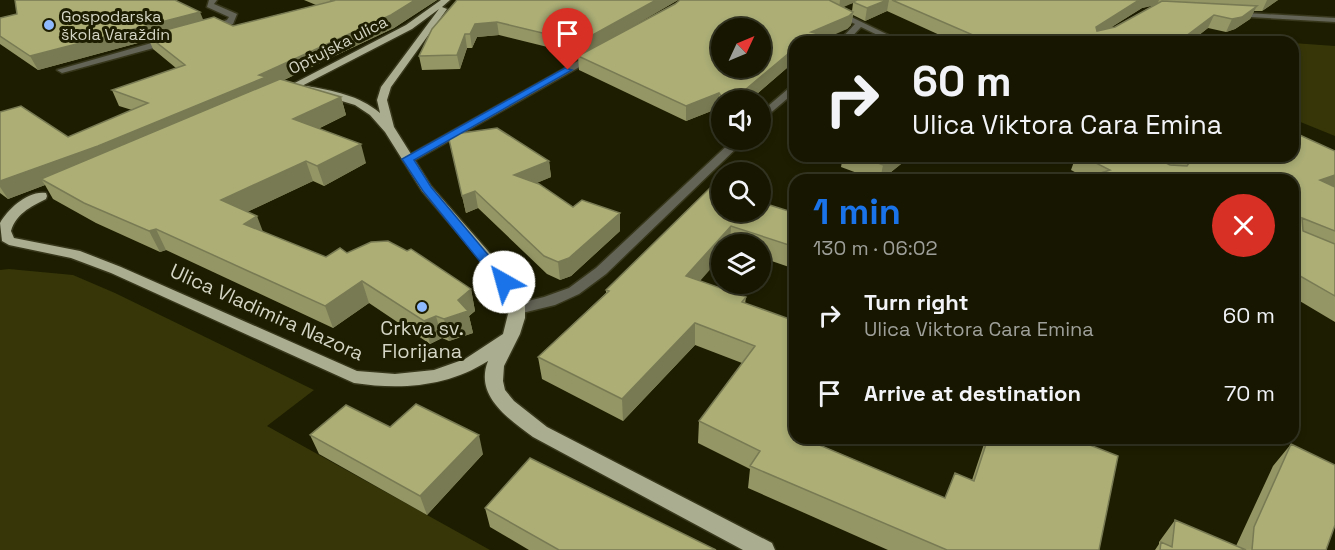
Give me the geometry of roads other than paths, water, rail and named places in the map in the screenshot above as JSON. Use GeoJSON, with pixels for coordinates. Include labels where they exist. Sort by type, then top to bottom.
{"type":"FeatureCollection","features":[{"type":"Feature","properties":{"kind":"main road","name":"Optujska ulica"},"geometry":{"type":"LineString","coordinates":[[277,94],[409,27],[446,0]]}},
{"type":"Feature","properties":{"kind":"main road"},"geometry":{"type":"LineString","coordinates":[[390,132],[382,100],[386,87],[450,0]]}},
{"type":"Feature","properties":{"kind":"main road"},"geometry":{"type":"LineString","coordinates":[[295,86],[356,101],[375,114],[390,132],[427,189],[511,291],[518,309],[514,330],[494,369],[496,391],[509,409],[540,432],[764,550]]}},
{"type":"Feature","properties":{"kind":"main road"},"geometry":{"type":"LineString","coordinates":[[0,212],[46,194],[12,214],[5,223],[4,231],[9,241],[46,248]]}},
{"type":"Feature","properties":{"kind":"main road"},"geometry":{"type":"LineString","coordinates":[[0,248],[46,248]]}},
{"type":"Feature","properties":{"kind":"main road","name":"Ulica Vladimira Nazora"},"geometry":{"type":"LineString","coordinates":[[46,248],[75,254],[116,270],[354,377],[389,383],[426,379],[465,366],[490,354],[514,330]]}},
{"type":"Feature","properties":{"kind":"street"},"geometry":{"type":"LineString","coordinates":[[199,32],[230,21],[234,16],[210,5],[213,0]]}},
{"type":"Feature","properties":{"kind":"street"},"geometry":{"type":"LineString","coordinates":[[810,0],[887,36]]}},
{"type":"Feature","properties":{"kind":"street"},"geometry":{"type":"LineString","coordinates":[[840,13],[852,8]]}},
{"type":"Feature","properties":{"kind":"street"},"geometry":{"type":"LineString","coordinates":[[1220,13],[1335,20]]}},
{"type":"Feature","properties":{"kind":"street"},"geometry":{"type":"LineString","coordinates":[[848,36],[861,23]]}},
{"type":"Feature","properties":{"kind":"street"},"geometry":{"type":"LineString","coordinates":[[62,70],[176,39]]}},
{"type":"Feature","properties":{"kind":"street"},"geometry":{"type":"LineString","coordinates":[[408,159],[599,53]]}},
{"type":"Feature","properties":{"kind":"street"},"geometry":{"type":"LineString","coordinates":[[771,109],[789,92]]}},
{"type":"Feature","properties":{"kind":"street"},"geometry":{"type":"LineString","coordinates":[[518,309],[549,301],[574,291],[601,271],[728,150]]}},
{"type":"Feature","properties":{"kind":"place","name":"Gospodarska škola Varaždin"},"geometry":{"type":"Point","coordinates":[49,25]}},
{"type":"Feature","properties":{"kind":"place","name":"Crkva sv. Florijana"},"geometry":{"type":"Point","coordinates":[422,307]}}]}
